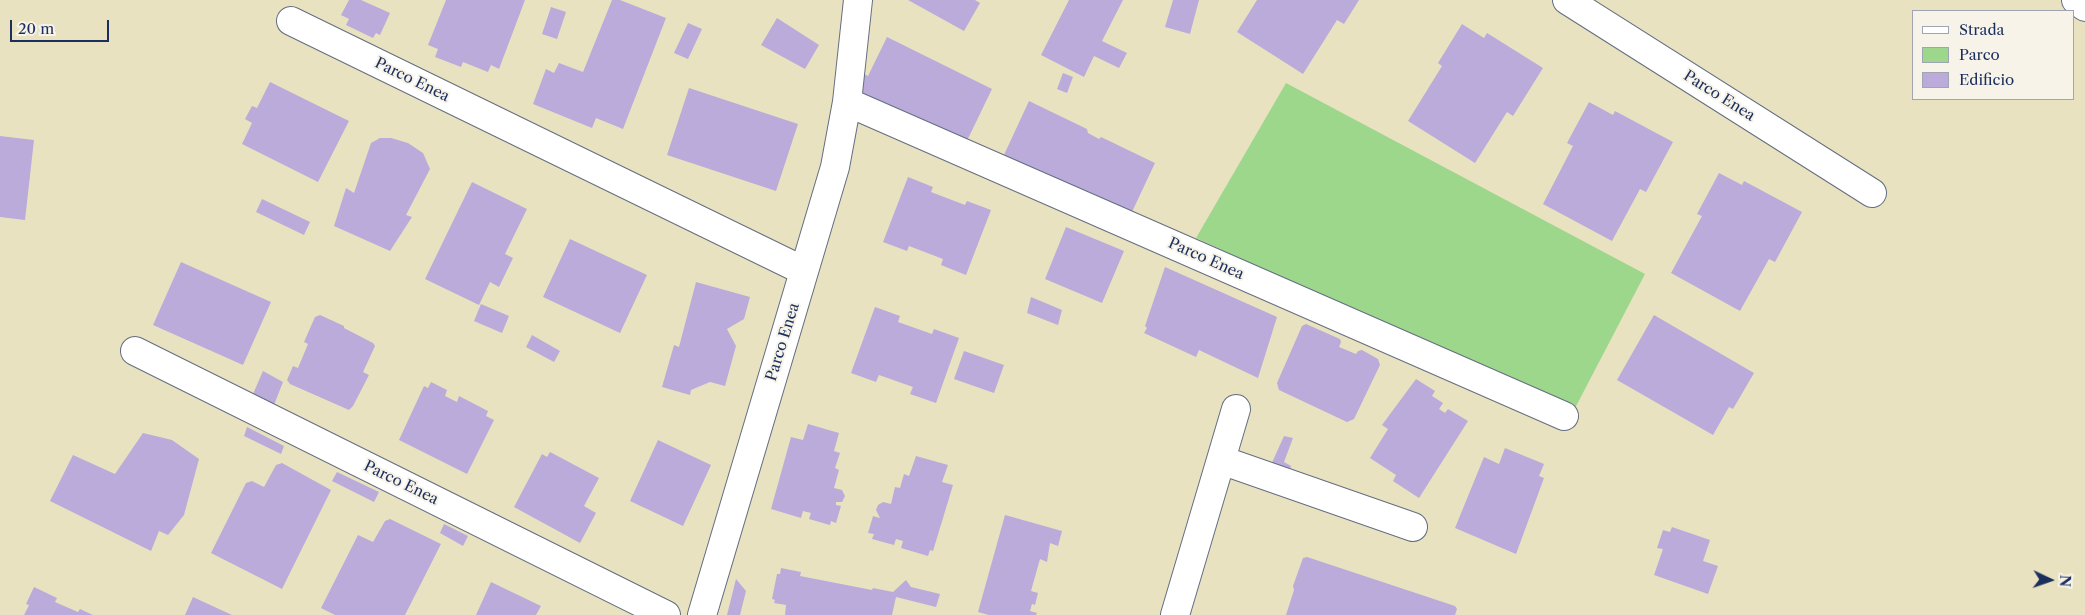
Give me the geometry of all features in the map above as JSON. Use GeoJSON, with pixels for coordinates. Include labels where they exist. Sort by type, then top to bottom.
{"type":"FeatureCollection","features":[{"type":"Feature","properties":{"kind":"street","name":"Parco Enea"},"geometry":{"type":"LineString","coordinates":[[702,615],[835,167],[848,102],[858,0]]}},
{"type":"Feature","properties":{"kind":"street","name":"Parco Enea"},"geometry":{"type":"LineString","coordinates":[[1567,0],[1872,193]]}},
{"type":"Feature","properties":{"kind":"street"},"geometry":{"type":"LineString","coordinates":[[2076,0],[2085,7]]}},
{"type":"Feature","properties":{"kind":"street","name":"Parco Enea"},"geometry":{"type":"LineString","coordinates":[[291,21],[804,271]]}},
{"type":"Feature","properties":{"kind":"street","name":"Parco Enea"},"geometry":{"type":"LineString","coordinates":[[848,102],[1564,416]]}},
{"type":"Feature","properties":{"kind":"street","name":"Parco Enea"},"geometry":{"type":"LineString","coordinates":[[135,351],[666,615]]}},
{"type":"Feature","properties":{"kind":"street"},"geometry":{"type":"LineString","coordinates":[[1175,615],[1236,409]]}},
{"type":"Feature","properties":{"kind":"street"},"geometry":{"type":"LineString","coordinates":[[1221,460],[1413,527]]}},
{"type":"Feature","properties":{"kind":"green space"},"geometry":{"type":"Polygon","coordinates":[[[1286,83],[1645,274],[1573,412],[1196,238],[1286,83]]]}},
{"type":"Feature","properties":{"kind":"building"},"geometry":{"type":"Polygon","coordinates":[[[349,0],[361,0],[390,13],[380,35],[376,33],[373,38],[346,25],[349,19],[341,15],[349,0]]]}},
{"type":"Feature","properties":{"kind":"building"},"geometry":{"type":"Polygon","coordinates":[[[446,0],[525,0],[499,69],[491,65],[488,72],[463,62],[461,67],[435,57],[438,49],[428,45],[446,0]]]}},
{"type":"Feature","properties":{"kind":"building"},"geometry":{"type":"Polygon","coordinates":[[[612,0],[620,0],[666,18],[623,129],[596,118],[592,128],[533,104],[546,69],[554,73],[559,63],[583,72],[612,0]]]}},
{"type":"Feature","properties":{"kind":"building"},"geometry":{"type":"Polygon","coordinates":[[[908,0],[975,0],[980,3],[964,31],[908,0]]]}},
{"type":"Feature","properties":{"kind":"building"},"geometry":{"type":"Polygon","coordinates":[[[1069,0],[1123,0],[1102,41],[1127,53],[1119,68],[1094,56],[1084,77],[1041,55],[1069,0]]]}},
{"type":"Feature","properties":{"kind":"building"},"geometry":{"type":"Polygon","coordinates":[[[1173,0],[1199,0],[1190,34],[1165,27],[1173,0]]]}},
{"type":"Feature","properties":{"kind":"building"},"geometry":{"type":"Polygon","coordinates":[[[1257,0],[1359,0],[1344,24],[1337,20],[1303,74],[1237,32],[1257,0]]]}},
{"type":"Feature","properties":{"kind":"building"},"geometry":{"type":"Polygon","coordinates":[[[551,7],[566,12],[557,39],[542,34],[551,7]]]}},
{"type":"Feature","properties":{"kind":"building"},"geometry":{"type":"Polygon","coordinates":[[[777,18],[819,45],[805,69],[761,45],[777,18]]]}},
{"type":"Feature","properties":{"kind":"building"},"geometry":{"type":"Polygon","coordinates":[[[688,23],[702,29],[688,59],[674,53],[688,23]]]}},
{"type":"Feature","properties":{"kind":"building"},"geometry":{"type":"Polygon","coordinates":[[[1462,24],[1484,38],[1487,33],[1543,68],[1513,116],[1507,112],[1475,163],[1408,121],[1442,66],[1438,63],[1462,24]]]}},
{"type":"Feature","properties":{"kind":"building"},"geometry":{"type":"Polygon","coordinates":[[[887,37],[992,89],[963,149],[854,91],[862,73],[868,76],[887,37]]]}},
{"type":"Feature","properties":{"kind":"building"},"geometry":{"type":"Polygon","coordinates":[[[1063,73],[1073,77],[1067,93],[1057,89],[1063,73]]]}},
{"type":"Feature","properties":{"kind":"building"},"geometry":{"type":"Polygon","coordinates":[[[270,82],[349,121],[318,182],[242,144],[252,123],[245,119],[252,106],[257,108],[270,82]]]}},
{"type":"Feature","properties":{"kind":"building"},"geometry":{"type":"Polygon","coordinates":[[[689,88],[798,124],[776,191],[667,155],[689,88]]]}},
{"type":"Feature","properties":{"kind":"building"},"geometry":{"type":"Polygon","coordinates":[[[1029,101],[1087,129],[1088,133],[1099,139],[1101,137],[1155,163],[1131,214],[1003,157],[1029,101]]]}},
{"type":"Feature","properties":{"kind":"building"},"geometry":{"type":"Polygon","coordinates":[[[1589,102],[1613,115],[1615,111],[1673,142],[1646,192],[1640,189],[1612,241],[1543,204],[1573,146],[1567,143],[1589,102]]]}},
{"type":"Feature","properties":{"kind":"building"},"geometry":{"type":"Polygon","coordinates":[[[0,136],[34,140],[25,220],[0,217],[0,136]]]}},
{"type":"Feature","properties":{"kind":"building"},"geometry":{"type":"Polygon","coordinates":[[[380,138],[391,138],[408,143],[423,153],[430,169],[406,215],[412,217],[390,251],[334,226],[346,188],[354,193],[371,143],[380,138]]]}},
{"type":"Feature","properties":{"kind":"building"},"geometry":{"type":"Polygon","coordinates":[[[1719,173],[1742,185],[1744,181],[1802,212],[1775,262],[1769,259],[1740,311],[1671,273],[1702,216],[1697,214],[1719,173]]]}},
{"type":"Feature","properties":{"kind":"building"},"geometry":{"type":"Polygon","coordinates":[[[908,177],[933,187],[931,192],[965,205],[967,201],[991,210],[966,275],[941,265],[943,259],[909,246],[907,251],[883,242],[908,177]]]}},
{"type":"Feature","properties":{"kind":"building"},"geometry":{"type":"Polygon","coordinates":[[[472,182],[527,209],[505,254],[513,258],[499,287],[490,282],[479,305],[425,279],[472,182]]]}},
{"type":"Feature","properties":{"kind":"building"},"geometry":{"type":"Polygon","coordinates":[[[262,199],[310,222],[304,235],[256,212],[262,199]]]}},
{"type":"Feature","properties":{"kind":"building"},"geometry":{"type":"Polygon","coordinates":[[[1066,227],[1124,251],[1102,303],[1045,279],[1066,227]]]}},
{"type":"Feature","properties":{"kind":"building"},"geometry":{"type":"Polygon","coordinates":[[[570,239],[647,275],[620,333],[543,297],[570,239]]]}},
{"type":"Feature","properties":{"kind":"building"},"geometry":{"type":"Polygon","coordinates":[[[181,262],[271,302],[243,365],[153,325],[181,262]]]}},
{"type":"Feature","properties":{"kind":"building"},"geometry":{"type":"Polygon","coordinates":[[[1165,267],[1277,317],[1258,378],[1199,350],[1196,357],[1144,333],[1165,267]]]}},
{"type":"Feature","properties":{"kind":"building"},"geometry":{"type":"Polygon","coordinates":[[[696,282],[750,297],[744,319],[727,329],[736,346],[725,386],[710,382],[691,390],[690,395],[662,387],[674,345],[679,347],[696,282]]]}},
{"type":"Feature","properties":{"kind":"building"},"geometry":{"type":"Polygon","coordinates":[[[1031,297],[1062,310],[1058,325],[1027,313],[1031,297]]]}},
{"type":"Feature","properties":{"kind":"building"},"geometry":{"type":"Polygon","coordinates":[[[481,304],[509,316],[502,333],[474,321],[481,304]]]}},
{"type":"Feature","properties":{"kind":"building"},"geometry":{"type":"Polygon","coordinates":[[[875,307],[900,316],[898,322],[932,334],[934,329],[959,338],[936,403],[910,394],[913,387],[879,375],[876,382],[851,373],[875,307]]]}},
{"type":"Feature","properties":{"kind":"building"},"geometry":{"type":"Polygon","coordinates":[[[320,315],[344,326],[344,328],[373,343],[375,346],[363,372],[369,375],[349,410],[290,384],[287,380],[293,366],[298,368],[308,344],[304,342],[315,317],[320,315]]]}},
{"type":"Feature","properties":{"kind":"building"},"geometry":{"type":"Polygon","coordinates":[[[1654,315],[1754,373],[1733,409],[1729,407],[1713,435],[1617,380],[1654,315]]]}},
{"type":"Feature","properties":{"kind":"building"},"geometry":{"type":"Polygon","coordinates":[[[1306,324],[1340,339],[1339,347],[1356,354],[1362,350],[1378,359],[1380,365],[1354,419],[1347,422],[1279,390],[1277,383],[1302,326],[1306,324]]]}},
{"type":"Feature","properties":{"kind":"building"},"geometry":{"type":"Polygon","coordinates":[[[532,335],[560,351],[554,362],[526,347],[532,335]]]}},
{"type":"Feature","properties":{"kind":"building"},"geometry":{"type":"Polygon","coordinates":[[[964,351],[1004,365],[994,393],[954,379],[964,351]]]}},
{"type":"Feature","properties":{"kind":"building"},"geometry":{"type":"Polygon","coordinates":[[[263,371],[283,382],[274,405],[253,394],[263,371]]]}},
{"type":"Feature","properties":{"kind":"building"},"geometry":{"type":"Polygon","coordinates":[[[1416,379],[1435,391],[1432,396],[1443,403],[1439,409],[1445,413],[1448,409],[1468,421],[1419,498],[1393,481],[1396,475],[1370,458],[1388,429],[1382,425],[1416,379]]]}},
{"type":"Feature","properties":{"kind":"building"},"geometry":{"type":"Polygon","coordinates":[[[431,382],[447,390],[445,396],[457,402],[459,396],[488,411],[486,416],[494,420],[467,474],[399,440],[424,386],[428,388],[431,382]]]}},
{"type":"Feature","properties":{"kind":"building"},"geometry":{"type":"Polygon","coordinates":[[[808,424],[839,433],[834,451],[840,453],[835,468],[839,470],[834,488],[842,490],[845,496],[842,502],[836,502],[836,505],[841,506],[836,523],[831,521],[830,525],[809,519],[811,513],[803,511],[801,518],[771,509],[791,437],[803,440],[808,424]]]}},
{"type":"Feature","properties":{"kind":"building"},"geometry":{"type":"Polygon","coordinates":[[[247,427],[284,446],[281,454],[244,436],[247,427]]]}},
{"type":"Feature","properties":{"kind":"building"},"geometry":{"type":"Polygon","coordinates":[[[143,433],[172,440],[199,459],[184,515],[168,535],[159,531],[151,551],[50,501],[73,455],[115,474],[143,433]]]}},
{"type":"Feature","properties":{"kind":"building"},"geometry":{"type":"Polygon","coordinates":[[[1284,436],[1293,438],[1284,462],[1291,466],[1289,475],[1270,467],[1284,436]]]}},
{"type":"Feature","properties":{"kind":"building"},"geometry":{"type":"Polygon","coordinates":[[[658,440],[711,465],[683,526],[630,501],[658,440]]]}},
{"type":"Feature","properties":{"kind":"building"},"geometry":{"type":"Polygon","coordinates":[[[1505,448],[1544,464],[1539,476],[1544,478],[1516,554],[1455,528],[1484,457],[1499,464],[1505,448]]]}},
{"type":"Feature","properties":{"kind":"building"},"geometry":{"type":"Polygon","coordinates":[[[550,452],[599,478],[584,506],[596,513],[580,543],[514,507],[542,454],[547,457],[550,452]]]}},
{"type":"Feature","properties":{"kind":"building"},"geometry":{"type":"Polygon","coordinates":[[[916,456],[948,465],[942,482],[953,485],[933,551],[930,550],[928,556],[901,548],[903,541],[896,539],[894,545],[872,539],[874,534],[868,533],[873,516],[880,518],[876,510],[878,505],[883,502],[891,504],[895,487],[900,488],[904,474],[909,476],[916,456]]]}},
{"type":"Feature","properties":{"kind":"building"},"geometry":{"type":"Polygon","coordinates":[[[282,463],[331,490],[282,589],[211,553],[246,483],[252,481],[264,487],[276,465],[282,463]]]}},
{"type":"Feature","properties":{"kind":"building"},"geometry":{"type":"Polygon","coordinates":[[[337,472],[379,492],[374,502],[332,481],[337,472]]]}},
{"type":"Feature","properties":{"kind":"building"},"geometry":{"type":"Polygon","coordinates":[[[1005,515],[1062,531],[1058,546],[1050,543],[1047,562],[1040,559],[1031,591],[1038,593],[1035,605],[1032,604],[1030,611],[1037,613],[1036,615],[989,615],[978,612],[1005,515]]]}},
{"type":"Feature","properties":{"kind":"building"},"geometry":{"type":"Polygon","coordinates":[[[390,519],[441,544],[405,615],[335,615],[321,608],[358,535],[373,542],[385,521],[390,519]]]}},
{"type":"Feature","properties":{"kind":"building"},"geometry":{"type":"Polygon","coordinates":[[[444,524],[468,536],[463,546],[440,533],[444,524]]]}},
{"type":"Feature","properties":{"kind":"building"},"geometry":{"type":"Polygon","coordinates":[[[1672,527],[1710,540],[1703,561],[1718,566],[1708,594],[1654,575],[1663,549],[1657,548],[1663,530],[1670,532],[1672,527]]]}},
{"type":"Feature","properties":{"kind":"building"},"geometry":{"type":"Polygon","coordinates":[[[1307,557],[1455,606],[1457,609],[1455,615],[1286,615],[1294,590],[1293,586],[1303,558],[1307,557]]]}},
{"type":"Feature","properties":{"kind":"building"},"geometry":{"type":"Polygon","coordinates":[[[781,568],[801,572],[800,576],[872,590],[873,588],[893,592],[906,580],[911,587],[940,594],[936,607],[896,597],[892,615],[785,615],[786,605],[774,603],[775,600],[772,599],[777,574],[780,574],[781,568]]]}},
{"type":"Feature","properties":{"kind":"building"},"geometry":{"type":"Polygon","coordinates":[[[736,579],[746,591],[740,615],[727,615],[736,579]]]}},
{"type":"Feature","properties":{"kind":"building"},"geometry":{"type":"Polygon","coordinates":[[[491,582],[541,606],[536,615],[476,615],[491,582]]]}},
{"type":"Feature","properties":{"kind":"building"},"geometry":{"type":"Polygon","coordinates":[[[34,587],[57,598],[55,602],[78,612],[80,609],[93,615],[24,615],[29,605],[26,604],[34,587]]]}},
{"type":"Feature","properties":{"kind":"building"},"geometry":{"type":"Polygon","coordinates":[[[193,597],[232,615],[185,615],[193,597]]]}}]}
